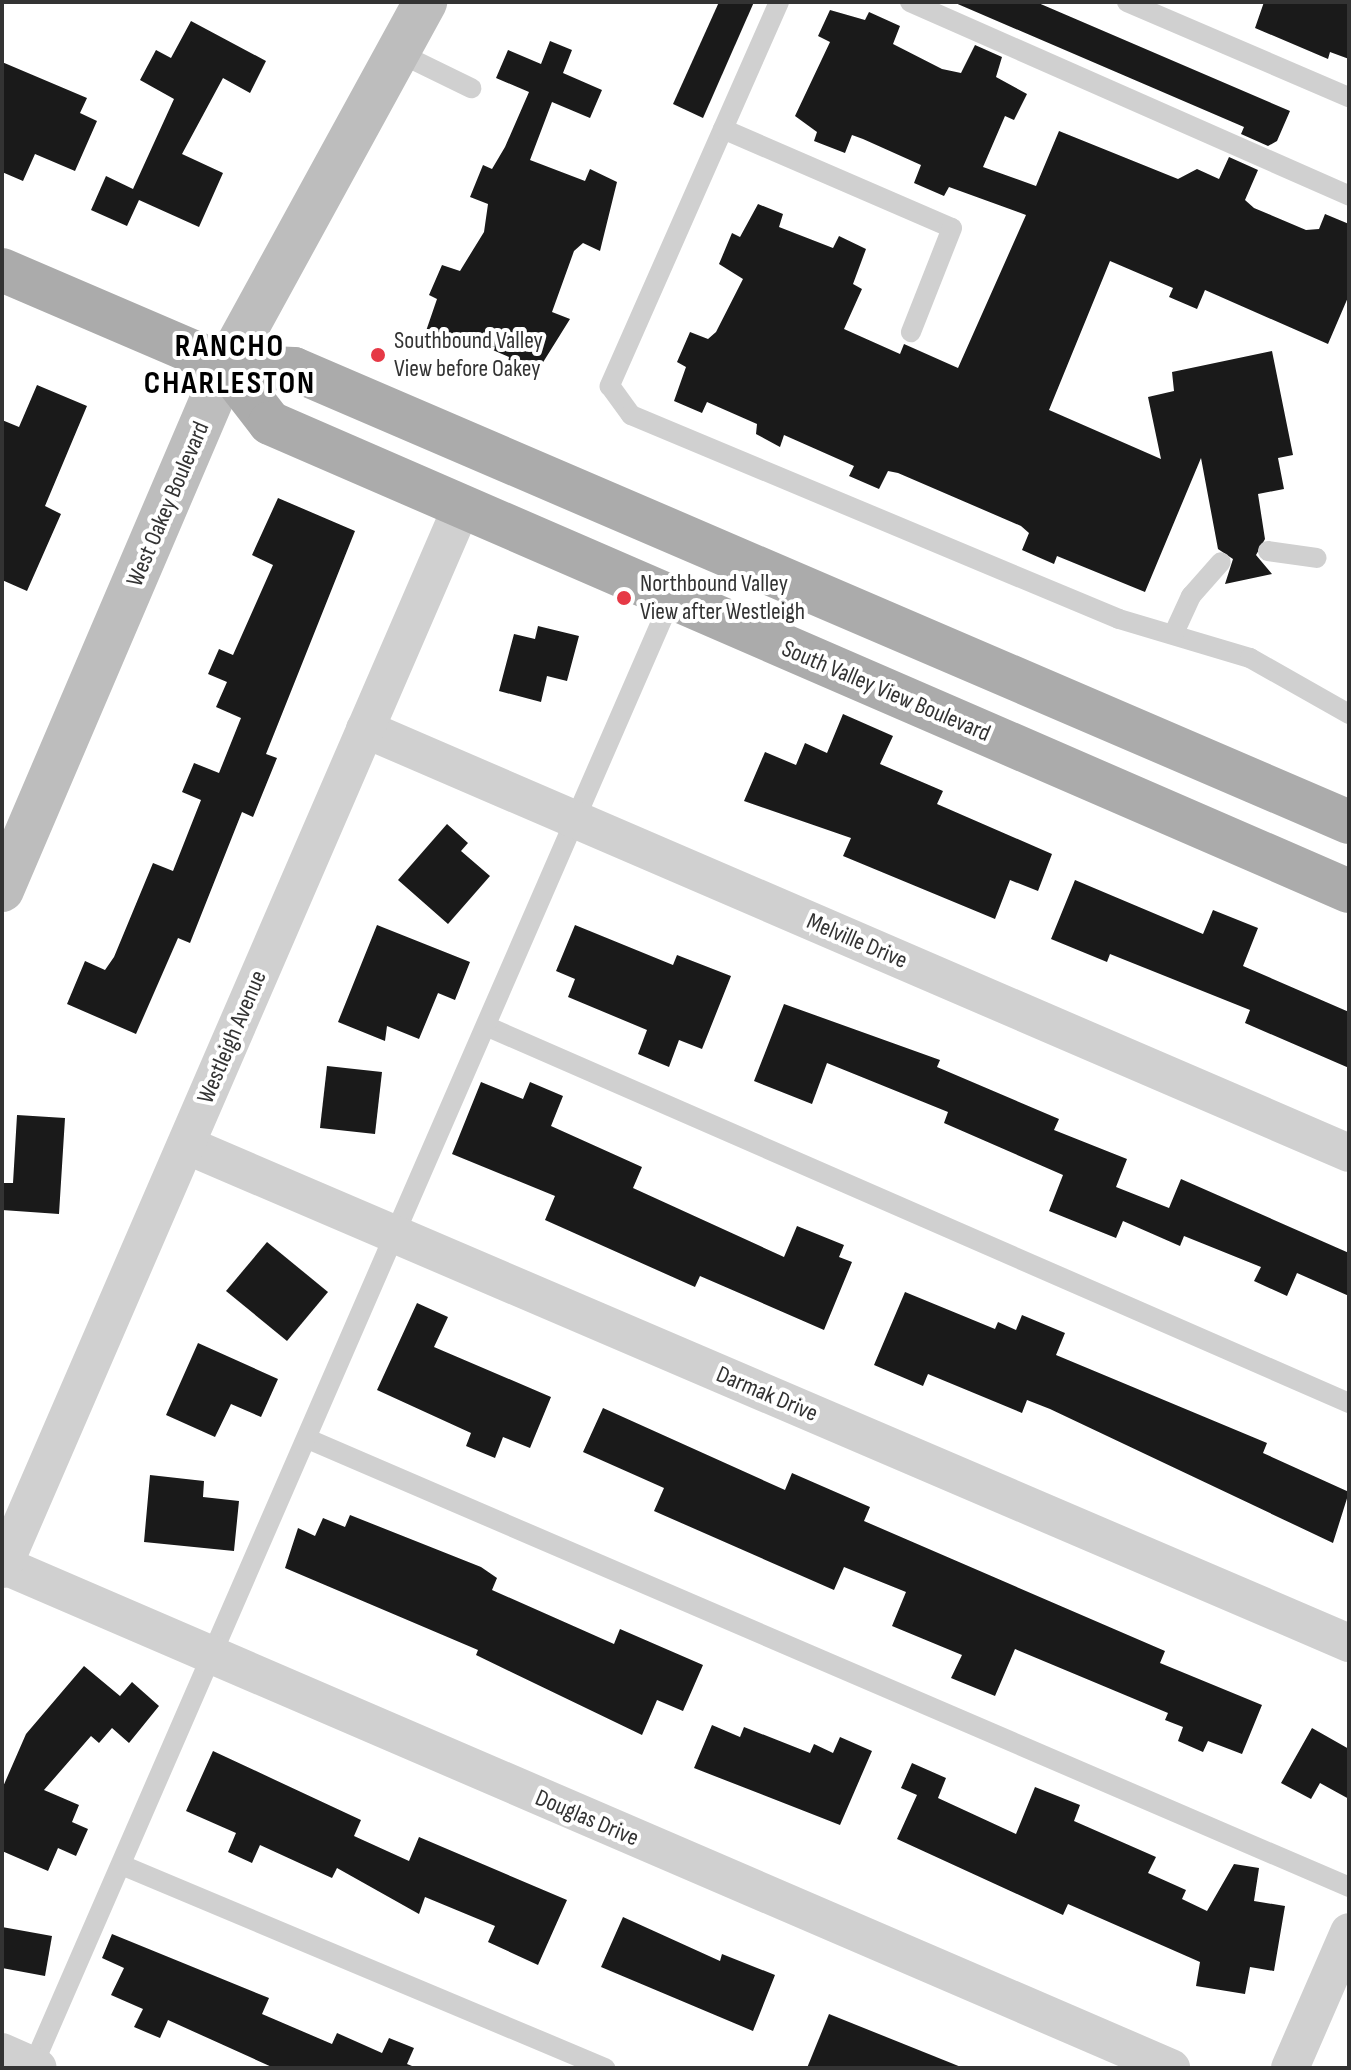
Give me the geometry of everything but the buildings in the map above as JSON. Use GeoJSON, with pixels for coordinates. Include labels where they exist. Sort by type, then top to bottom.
{"type":"FeatureCollection","features":[{"type":"Feature","properties":{"kind":"main road","name":"West Oakey Boulevard"},"geometry":{"type":"LineString","coordinates":[[2,890],[226,366],[395,51],[425,2]]}},
{"type":"Feature","properties":{"kind":"main road","name":"South Valley View Boulevard"},"geometry":{"type":"LineString","coordinates":[[2,270],[226,366],[294,369],[1349,822]]}},
{"type":"Feature","properties":{"kind":"main road","name":"South Valley View Boulevard"},"geometry":{"type":"LineString","coordinates":[[226,366],[270,423],[1349,891]]}},
{"type":"Feature","properties":{"kind":"main road"},"geometry":{"type":"LineString","coordinates":[[1157,808],[1182,750]]}},
{"type":"Feature","properties":{"kind":"main road"},"geometry":{"type":"LineString","coordinates":[[1208,830],[1233,772]]}},
{"type":"Feature","properties":{"kind":"street","name":"Westleigh Avenue"},"geometry":{"type":"LineString","coordinates":[[3,1567],[462,506]]}},
{"type":"Feature","properties":{"kind":"street","name":"Melville Drive"},"geometry":{"type":"LineString","coordinates":[[365,729],[1349,1153]]}},
{"type":"Feature","properties":{"kind":"street","name":"Darmak Drive"},"geometry":{"type":"LineString","coordinates":[[186,1145],[1349,1643]]}},
{"type":"Feature","properties":{"kind":"street","name":"Douglas Drive"},"geometry":{"type":"LineString","coordinates":[[3,1567],[1171,2068]]}},
{"type":"Feature","properties":{"kind":"street"},"geometry":{"type":"LineString","coordinates":[[1290,2068],[1349,1932]]}},
{"type":"Feature","properties":{"kind":"lane"},"geometry":{"type":"LineString","coordinates":[[779,2],[610,386],[631,415],[1119,619],[1250,658],[1349,714]]}},
{"type":"Feature","properties":{"kind":"lane"},"geometry":{"type":"LineString","coordinates":[[910,2],[1349,196]]}},
{"type":"Feature","properties":{"kind":"lane"},"geometry":{"type":"LineString","coordinates":[[1127,2],[1349,97]]}},
{"type":"Feature","properties":{"kind":"lane"},"geometry":{"type":"LineString","coordinates":[[395,51],[471,88]]}},
{"type":"Feature","properties":{"kind":"lane"},"geometry":{"type":"LineString","coordinates":[[723,129],[952,228],[911,332]]}},
{"type":"Feature","properties":{"kind":"lane"},"geometry":{"type":"LineString","coordinates":[[1268,551],[1317,558]]}},
{"type":"Feature","properties":{"kind":"lane"},"geometry":{"type":"LineString","coordinates":[[1174,633],[1201,581],[1221,562]]}},
{"type":"Feature","properties":{"kind":"lane"},"geometry":{"type":"LineString","coordinates":[[26,2064],[124,1866],[672,597]]}},
{"type":"Feature","properties":{"kind":"lane"},"geometry":{"type":"LineString","coordinates":[[486,1026],[1349,1403]]}},
{"type":"Feature","properties":{"kind":"lane"},"geometry":{"type":"LineString","coordinates":[[308,1439],[1349,1887]]}},
{"type":"Feature","properties":{"kind":"lane"},"geometry":{"type":"LineString","coordinates":[[124,1866],[605,2068]]}},
{"type":"Feature","properties":{"kind":"place","name":"Southbound Valley View before Oakey"},"geometry":{"type":"Point","coordinates":[378,355]}},
{"type":"Feature","properties":{"kind":"place","name":"Northbound Valley View after Westleigh"},"geometry":{"type":"Point","coordinates":[624,598]}},
{"type":"Feature","properties":{"kind":"district","name":"RANCHO CHARLESTON"},"geometry":{"type":"Point","coordinates":[230,366]}}]}
